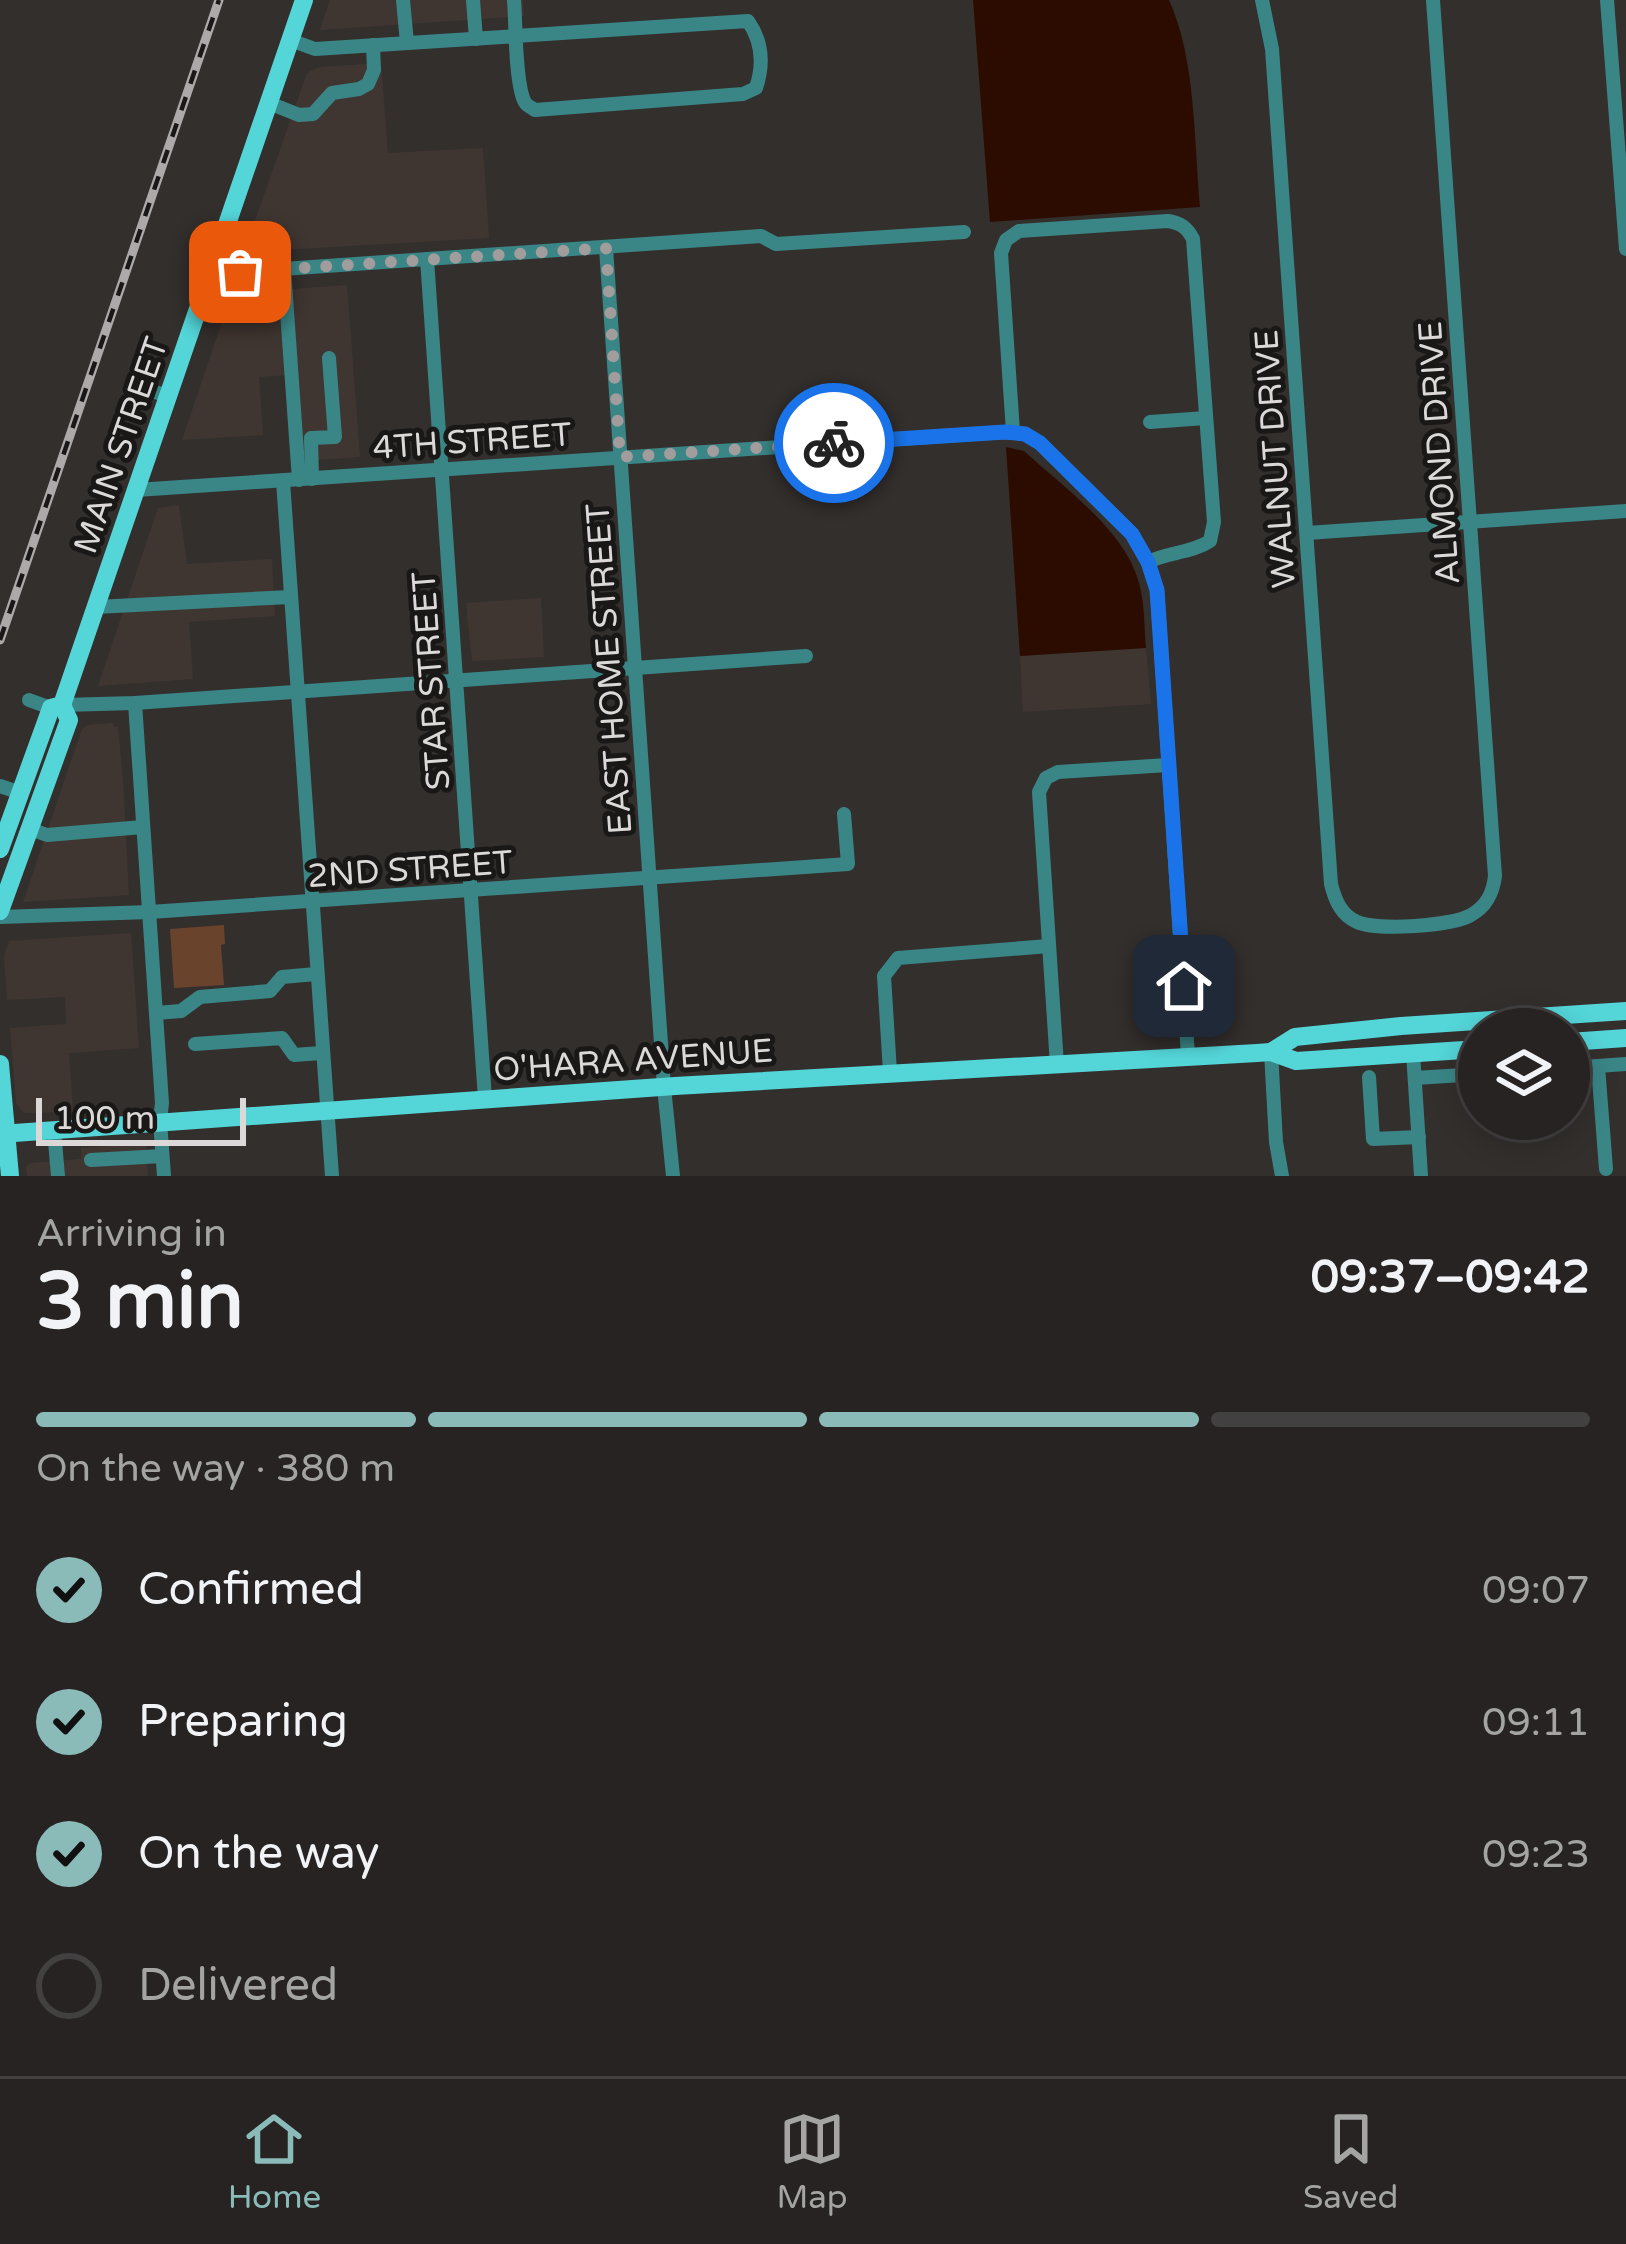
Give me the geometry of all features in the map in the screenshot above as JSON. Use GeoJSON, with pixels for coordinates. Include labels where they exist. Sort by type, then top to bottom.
{"type":"FeatureCollection","features":[{"type":"Feature","properties":{"kind":"main road","name":"MAIN STREET"},"geometry":{"type":"LineString","coordinates":[[0,849],[96,607],[304,0]]}},
{"type":"Feature","properties":{"kind":"main road","name":"MAIN STREET"},"geometry":{"type":"LineString","coordinates":[[0,914],[69,720],[57,706]]}},
{"type":"Feature","properties":{"kind":"main road","name":"O'HARA AVENUE"},"geometry":{"type":"LineString","coordinates":[[1271,1052],[1295,1037],[1626,1011]]}},
{"type":"Feature","properties":{"kind":"main road"},"geometry":{"type":"LineString","coordinates":[[1590,1041],[1626,1038]]}},
{"type":"Feature","properties":{"kind":"main road","name":"O'HARA AVENUE"},"geometry":{"type":"LineString","coordinates":[[3,1134],[890,1072],[1271,1052],[1296,1061],[1458,1050]]}},
{"type":"Feature","properties":{"kind":"main road"},"geometry":{"type":"LineString","coordinates":[[0,1064],[10,1176]]}},
{"type":"Feature","properties":{"kind":"street"},"geometry":{"type":"LineString","coordinates":[[403,0],[406,43]]}},
{"type":"Feature","properties":{"kind":"street"},"geometry":{"type":"LineString","coordinates":[[472,0],[476,39]]}},
{"type":"Feature","properties":{"kind":"street"},"geometry":{"type":"LineString","coordinates":[[290,40],[315,49],[476,39],[517,36],[748,20],[756,34],[762,69],[756,88],[743,94],[535,110],[523,97],[517,36],[514,0]]}},
{"type":"Feature","properties":{"kind":"street","name":"WALNUT DRIVE"},"geometry":{"type":"LineString","coordinates":[[1262,0],[1272,49],[1331,884],[1344,913]]}},
{"type":"Feature","properties":{"kind":"street","name":"ALMOND DRIVE"},"geometry":{"type":"LineString","coordinates":[[1344,913],[1358,923],[1378,927],[1459,921],[1487,901],[1495,876],[1433,0]]}},
{"type":"Feature","properties":{"kind":"street"},"geometry":{"type":"LineString","coordinates":[[1607,0],[1620,97],[1626,249]]}},
{"type":"Feature","properties":{"kind":"street"},"geometry":{"type":"LineString","coordinates":[[268,103],[299,115],[314,114],[332,93],[368,84],[374,70],[374,45]]}},
{"type":"Feature","properties":{"kind":"street"},"geometry":{"type":"LineString","coordinates":[[1148,562],[1200,548],[1210,541],[1214,522],[1193,239],[1189,230],[1168,220],[1019,231],[1006,240],[1001,253],[1013,432],[1040,443],[1132,534],[1157,590],[1188,1056]]}},
{"type":"Feature","properties":{"kind":"street"},"geometry":{"type":"LineString","coordinates":[[210,274],[761,236],[776,244],[964,232]]}},
{"type":"Feature","properties":{"kind":"street","name":"EAST HOME STREET"},"geometry":{"type":"LineString","coordinates":[[606,248],[673,1176]]}},
{"type":"Feature","properties":{"kind":"street","name":"STAR STREET"},"geometry":{"type":"LineString","coordinates":[[427,259],[485,1099]]}},
{"type":"Feature","properties":{"kind":"street"},"geometry":{"type":"LineString","coordinates":[[284,269],[298,480],[290,597],[332,1176]]}},
{"type":"Feature","properties":{"kind":"street"},"geometry":{"type":"LineString","coordinates":[[298,480],[310,438],[335,436],[329,358]]}},
{"type":"Feature","properties":{"kind":"street"},"geometry":{"type":"LineString","coordinates":[[136,386],[168,396]]}},
{"type":"Feature","properties":{"kind":"street"},"geometry":{"type":"LineString","coordinates":[[1150,422],[1206,418]]}},
{"type":"Feature","properties":{"kind":"street","name":"4TH STREET"},"geometry":{"type":"LineString","coordinates":[[136,490],[1013,432]]}},
{"type":"Feature","properties":{"kind":"street"},"geometry":{"type":"LineString","coordinates":[[1306,533],[1626,512]]}},
{"type":"Feature","properties":{"kind":"street"},"geometry":{"type":"LineString","coordinates":[[96,607],[290,597]]}},
{"type":"Feature","properties":{"kind":"street"},"geometry":{"type":"LineString","coordinates":[[29,700],[57,706],[135,703],[806,656]]}},
{"type":"Feature","properties":{"kind":"street"},"geometry":{"type":"LineString","coordinates":[[135,703],[164,1176]]}},
{"type":"Feature","properties":{"kind":"street"},"geometry":{"type":"LineString","coordinates":[[1057,1065],[1039,792],[1046,778],[1058,772],[1168,766]]}},
{"type":"Feature","properties":{"kind":"street"},"geometry":{"type":"LineString","coordinates":[[0,786],[21,793]]}},
{"type":"Feature","properties":{"kind":"street","name":"2ND STREET"},"geometry":{"type":"LineString","coordinates":[[0,914],[150,912],[848,865],[844,814]]}},
{"type":"Feature","properties":{"kind":"street"},"geometry":{"type":"LineString","coordinates":[[30,829],[47,835],[143,827]]}},
{"type":"Feature","properties":{"kind":"street"},"geometry":{"type":"LineString","coordinates":[[890,1072],[884,976],[898,958],[1049,946]]}},
{"type":"Feature","properties":{"kind":"street"},"geometry":{"type":"LineString","coordinates":[[156,1013],[181,1011],[200,997],[270,992],[282,977],[316,974]]}},
{"type":"Feature","properties":{"kind":"street"},"geometry":{"type":"LineString","coordinates":[[196,1044],[282,1038],[295,1055],[321,1053]]}},
{"type":"Feature","properties":{"kind":"street"},"geometry":{"type":"LineString","coordinates":[[1271,1052],[1282,1176]]}},
{"type":"Feature","properties":{"kind":"street"},"geometry":{"type":"LineString","coordinates":[[1413,1054],[1421,1176]]}},
{"type":"Feature","properties":{"kind":"street"},"geometry":{"type":"LineString","coordinates":[[1590,1067],[1626,1064]]}},
{"type":"Feature","properties":{"kind":"street"},"geometry":{"type":"LineString","coordinates":[[1598,1066],[1606,1172],[1626,1167]]}},
{"type":"Feature","properties":{"kind":"street"},"geometry":{"type":"LineString","coordinates":[[1414,1078],[1458,1075]]}},
{"type":"Feature","properties":{"kind":"street"},"geometry":{"type":"LineString","coordinates":[[1369,1077],[1373,1139],[1418,1137]]}},
{"type":"Feature","properties":{"kind":"street"},"geometry":{"type":"LineString","coordinates":[[54,1130],[58,1176]]}},
{"type":"Feature","properties":{"kind":"street"},"geometry":{"type":"LineString","coordinates":[[91,1160],[162,1156]]}},
{"type":"Feature","properties":{"kind":"street"},"geometry":{"type":"LineString","coordinates":[[44,1176],[56,1158]]}},
{"type":"Feature","properties":{"kind":"shaded area"},"geometry":{"type":"Polygon","coordinates":[[[330,0],[523,0],[524,16],[320,30],[330,0]]]}},
{"type":"Feature","properties":{"kind":"shaded area"},"geometry":{"type":"Polygon","coordinates":[[[973,0],[1169,0],[1189,74],[1200,207],[990,222],[973,0]]]}},
{"type":"Feature","properties":{"kind":"shaded area"},"geometry":{"type":"Polygon","coordinates":[[[381,63],[388,153],[483,148],[489,238],[244,252],[307,73],[319,67],[381,63]]]}},
{"type":"Feature","properties":{"kind":"shaded area"},"geometry":{"type":"Polygon","coordinates":[[[347,285],[360,457],[304,461],[292,289],[347,285]]]}},
{"type":"Feature","properties":{"kind":"shaded area"},"geometry":{"type":"Polygon","coordinates":[[[282,287],[288,375],[259,377],[263,435],[182,440],[231,295],[282,287]]]}},
{"type":"Feature","properties":{"kind":"shaded area"},"geometry":{"type":"Polygon","coordinates":[[[1006,447],[1024,451],[1121,545],[1139,583],[1146,648],[1020,656],[1006,447]]]}},
{"type":"Feature","properties":{"kind":"shaded area"},"geometry":{"type":"Polygon","coordinates":[[[179,505],[187,564],[272,559],[275,616],[189,622],[193,679],[98,686],[158,508],[179,505]]]}},
{"type":"Feature","properties":{"kind":"shaded area"},"geometry":{"type":"Polygon","coordinates":[[[541,598],[544,657],[472,661],[466,603],[541,598]]]}},
{"type":"Feature","properties":{"kind":"shaded area"},"geometry":{"type":"Polygon","coordinates":[[[1146,648],[1151,704],[1023,712],[1020,656],[1146,648]]]}},
{"type":"Feature","properties":{"kind":"shaded area"},"geometry":{"type":"Polygon","coordinates":[[[113,723],[118,727],[123,780],[129,895],[23,902],[82,729],[113,723]]]}},
{"type":"Feature","properties":{"kind":"shaded area"},"geometry":{"type":"Polygon","coordinates":[[[224,925],[224,985],[174,988],[170,929],[224,925]]]}},
{"type":"Feature","properties":{"kind":"shaded area"},"geometry":{"type":"Polygon","coordinates":[[[131,933],[139,1048],[69,1053],[73,1112],[24,1113],[16,1103],[10,1028],[66,1024],[65,997],[7,1000],[4,956],[9,941],[131,933]]]}},
{"type":"Feature","properties":{"kind":"shaded area"},"geometry":{"type":"Polygon","coordinates":[[[143,1143],[148,1176],[27,1176],[30,1163],[81,1159],[81,1148],[143,1143]]]}},
{"type":"Feature","properties":{"kind":"railway"},"geometry":{"type":"LineString","coordinates":[[0,640],[219,0]]}},
{"type":"Feature","properties":{"kind":"way so far"},"geometry":{"type":"LineString","coordinates":[[240,272],[606,248],[620,457],[834,443]]}},
{"type":"Feature","properties":{"kind":"route"},"geometry":{"type":"LineString","coordinates":[[834,443],[1025,434],[1040,443],[1132,534],[1157,590],[1184,986]]}}]}
